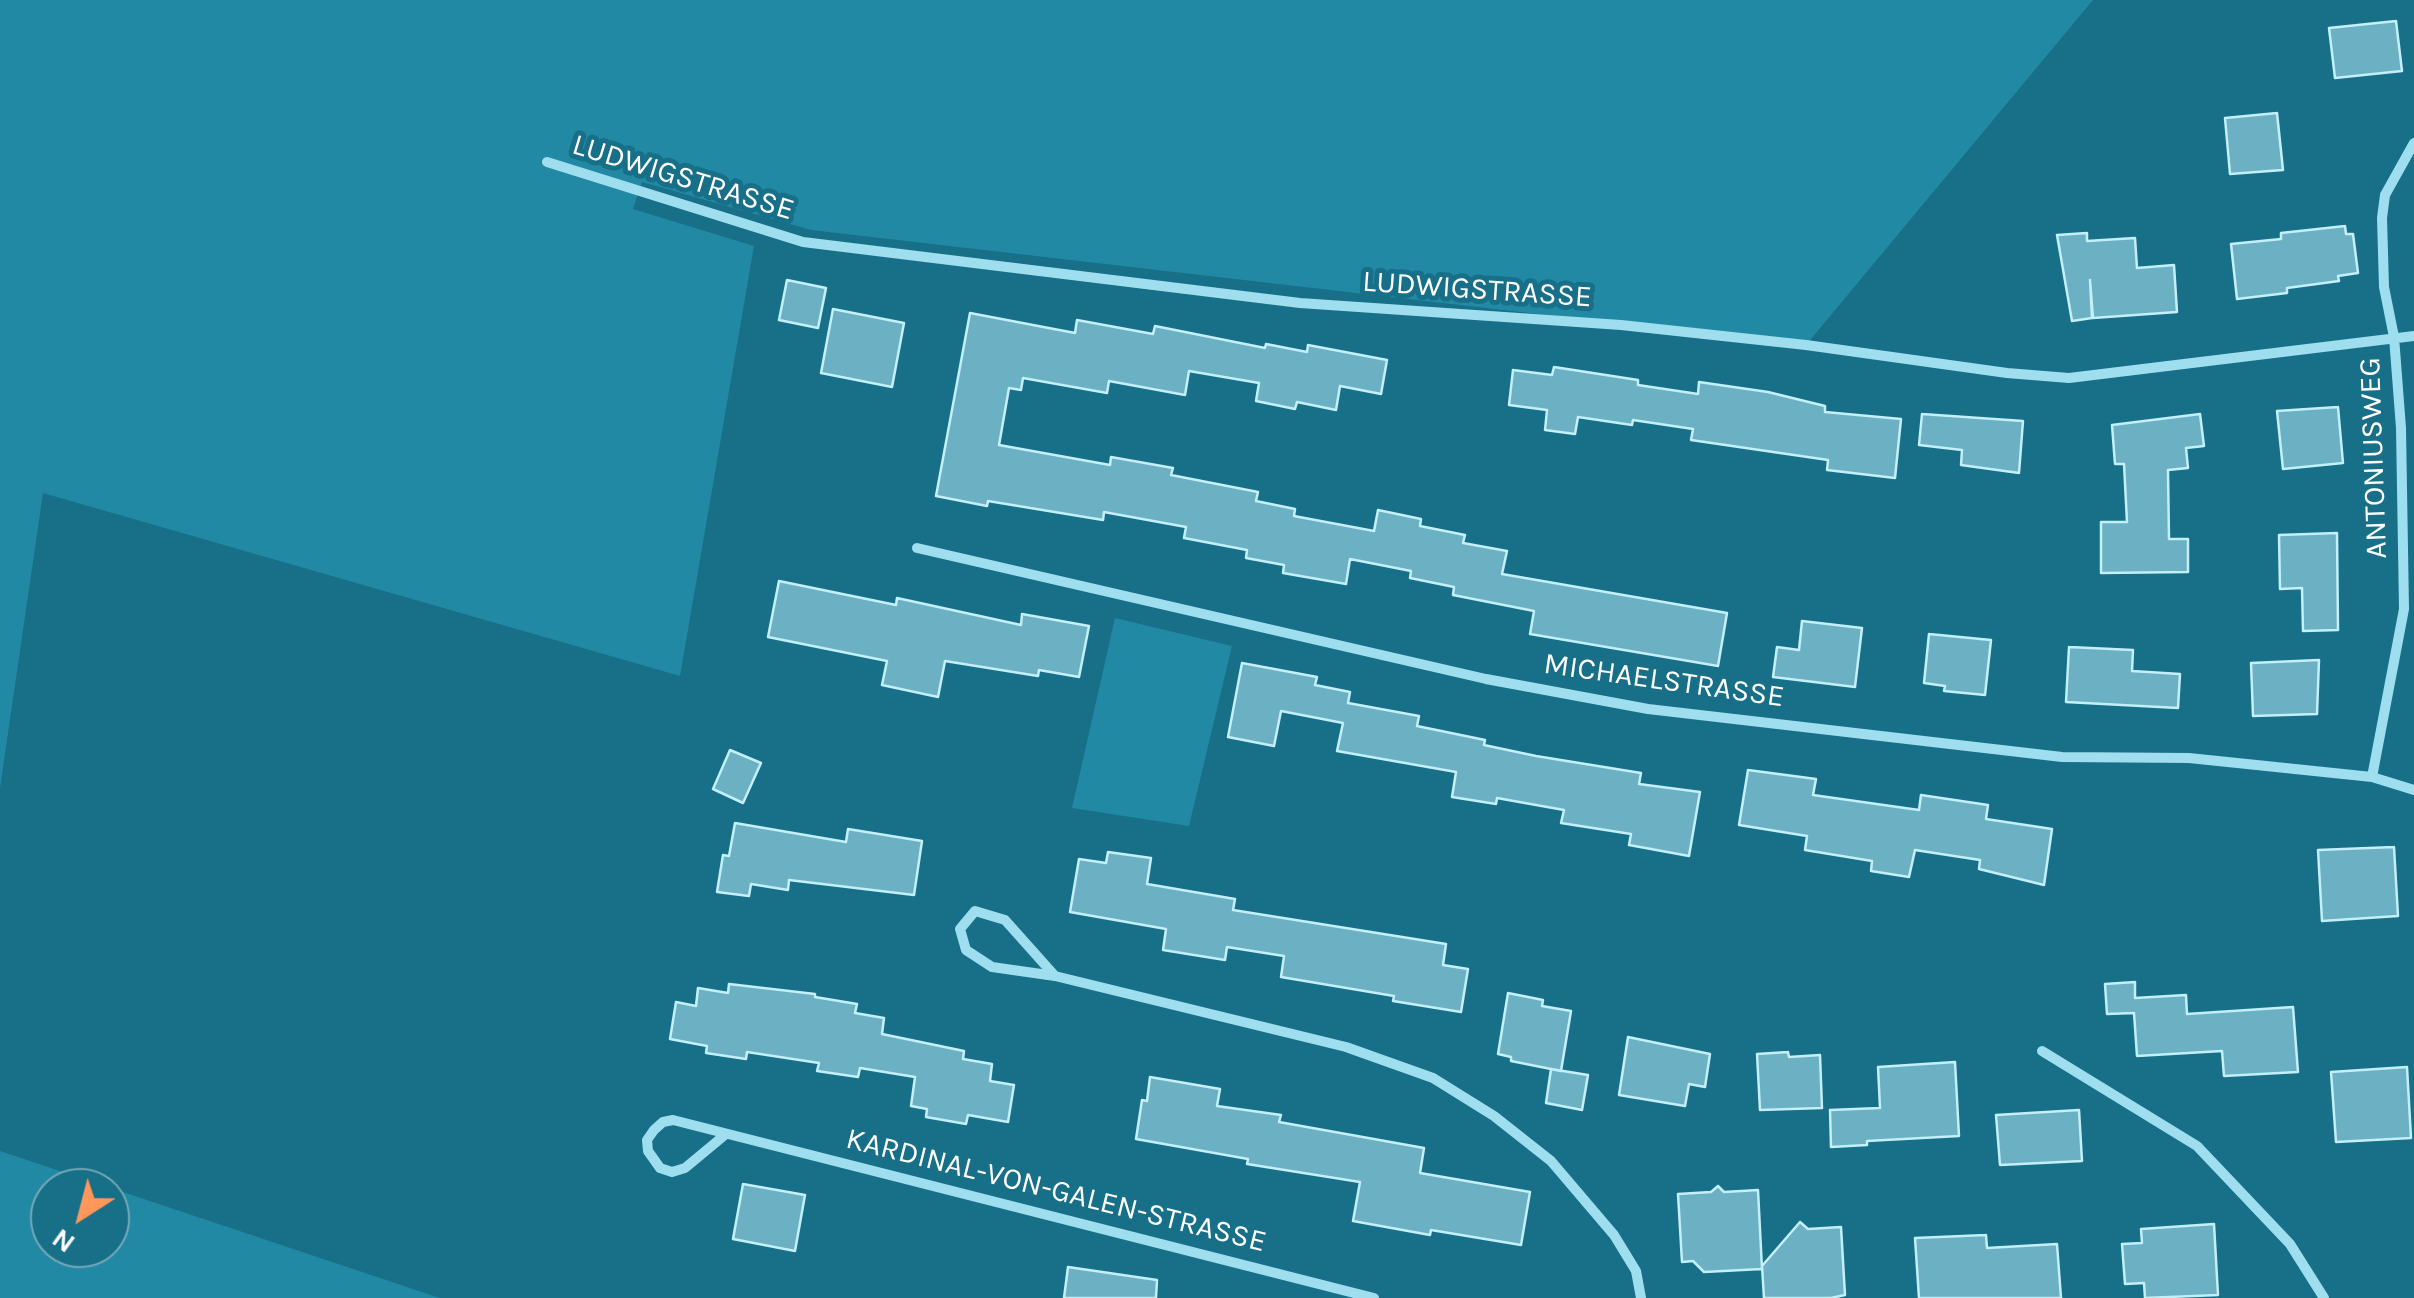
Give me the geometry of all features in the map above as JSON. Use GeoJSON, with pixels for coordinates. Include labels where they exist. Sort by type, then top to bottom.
{"type":"FeatureCollection","features":[{"type":"Feature","properties":{"kind":"street","name":"ANTONIUSWEG"},"geometry":{"type":"LineString","coordinates":[[2372,776],[2404,610],[2401,428],[2394,337],[2384,287],[2382,218],[2385,196],[2414,143]]}},
{"type":"Feature","properties":{"kind":"street","name":"LUDWIGSTRASSE"},"geometry":{"type":"LineString","coordinates":[[547,162],[803,242],[1300,303],[1621,325],[2007,373],[2070,378],[2414,336]]}},
{"type":"Feature","properties":{"kind":"street","name":"MICHAELSTRASSE"},"geometry":{"type":"LineString","coordinates":[[917,548],[1486,679],[1648,709],[2062,758],[2189,758],[2372,776],[2414,790]]}},
{"type":"Feature","properties":{"kind":"street"},"geometry":{"type":"LineString","coordinates":[[1056,976],[1005,920],[975,911],[960,929],[966,950],[992,967],[1056,976],[1346,1046],[1433,1078],[1494,1116],[1551,1162],[1614,1235],[1636,1271],[1641,1298]]}},
{"type":"Feature","properties":{"kind":"street"},"geometry":{"type":"LineString","coordinates":[[2042,1051],[2197,1146],[2290,1244],[2324,1298]]}},
{"type":"Feature","properties":{"kind":"street","name":"KARDINAL-VON-GALEN-STRASSE"},"geometry":{"type":"LineString","coordinates":[[726,1134],[686,1168],[672,1172],[660,1168],[648,1151],[647,1140],[654,1130],[673,1120],[1374,1298]]}},
{"type":"Feature","properties":{"kind":"shaded area"},"geometry":{"type":"Polygon","coordinates":[[[0,0],[2093,0],[1806,345],[811,230],[642,182],[633,209],[754,246],[680,676],[43,493],[0,788],[0,0]]]}},
{"type":"Feature","properties":{"kind":"shaded area"},"geometry":{"type":"Polygon","coordinates":[[[1115,618],[1232,646],[1189,826],[1072,808],[1115,618]]]}},
{"type":"Feature","properties":{"kind":"shaded area"},"geometry":{"type":"Polygon","coordinates":[[[0,1151],[51,1168],[30,1168],[30,1268],[130,1268],[130,1194],[440,1298],[0,1298],[0,1151]]]}},
{"type":"Feature","properties":{"kind":"building"},"geometry":{"type":"Polygon","coordinates":[[[2396,21],[2402,71],[2335,78],[2329,28],[2396,21]]]}},
{"type":"Feature","properties":{"kind":"building"},"geometry":{"type":"Polygon","coordinates":[[[2277,113],[2283,170],[2230,174],[2225,118],[2277,113]]]}},
{"type":"Feature","properties":{"kind":"building"},"geometry":{"type":"Polygon","coordinates":[[[2345,226],[2346,234],[2353,234],[2358,273],[2338,276],[2339,281],[2287,288],[2287,293],[2237,299],[2231,244],[2281,239],[2281,233],[2345,226]]]}},
{"type":"Feature","properties":{"kind":"building"},"geometry":{"type":"Polygon","coordinates":[[[2087,233],[2087,241],[2135,238],[2137,268],[2174,265],[2177,312],[2093,318],[2090,280],[2092,318],[2072,321],[2057,235],[2087,233]]]}},
{"type":"Feature","properties":{"kind":"building"},"geometry":{"type":"Polygon","coordinates":[[[787,280],[826,288],[818,328],[779,320],[787,280]]]}},
{"type":"Feature","properties":{"kind":"building"},"geometry":{"type":"Polygon","coordinates":[[[833,309],[904,323],[892,387],[821,373],[833,309]]]}},
{"type":"Feature","properties":{"kind":"building"},"geometry":{"type":"Polygon","coordinates":[[[970,313],[1075,333],[1077,320],[1153,334],[1155,326],[1265,348],[1266,344],[1307,352],[1308,345],[1387,360],[1381,394],[1340,386],[1336,410],[1297,402],[1295,409],[1256,401],[1259,383],[1189,371],[1185,395],[1109,381],[1107,393],[1023,378],[1021,390],[1009,388],[999,445],[1110,465],[1111,457],[1173,468],[1171,475],[1258,492],[1256,501],[1295,509],[1294,516],[1374,531],[1378,510],[1421,519],[1420,526],[1465,535],[1463,543],[1507,551],[1502,574],[1727,613],[1718,666],[1530,634],[1534,611],[1453,595],[1454,587],[1410,578],[1411,571],[1350,559],[1346,584],[1283,573],[1284,565],[1246,558],[1247,550],[1184,538],[1186,527],[1104,512],[1103,520],[936,496],[970,313]]]}},
{"type":"Feature","properties":{"kind":"building"},"geometry":{"type":"Polygon","coordinates":[[[1554,367],[1698,394],[1699,382],[1768,392],[1825,406],[1825,412],[1901,419],[1895,478],[1827,470],[1828,460],[1691,440],[1693,429],[1633,420],[1632,425],[1578,417],[1575,434],[1545,430],[1547,410],[1509,405],[1513,370],[1552,375],[1554,367]]]}},
{"type":"Feature","properties":{"kind":"building"},"geometry":{"type":"Polygon","coordinates":[[[2338,407],[2343,463],[2283,469],[2277,411],[2338,407]]]}},
{"type":"Feature","properties":{"kind":"building"},"geometry":{"type":"Polygon","coordinates":[[[1922,414],[2023,421],[2019,473],[1961,465],[1962,450],[1919,445],[1922,414]]]}},
{"type":"Feature","properties":{"kind":"building"},"geometry":{"type":"Polygon","coordinates":[[[2200,414],[2204,446],[2186,448],[2188,468],[2168,470],[2169,539],[2188,539],[2188,572],[2101,573],[2101,522],[2127,522],[2124,464],[2115,464],[2112,425],[2200,414]]]}},
{"type":"Feature","properties":{"kind":"building"},"geometry":{"type":"Polygon","coordinates":[[[2337,533],[2338,630],[2303,631],[2302,588],[2280,589],[2279,535],[2337,533]]]}},
{"type":"Feature","properties":{"kind":"building"},"geometry":{"type":"Polygon","coordinates":[[[779,581],[896,605],[897,598],[1021,625],[1022,614],[1089,626],[1079,677],[1039,670],[1038,676],[945,661],[938,697],[882,685],[887,661],[768,637],[779,581]]]}},
{"type":"Feature","properties":{"kind":"building"},"geometry":{"type":"Polygon","coordinates":[[[1802,621],[1862,628],[1855,687],[1773,677],[1777,647],[1799,650],[1802,621]]]}},
{"type":"Feature","properties":{"kind":"building"},"geometry":{"type":"Polygon","coordinates":[[[1929,634],[1991,640],[1985,695],[1944,691],[1945,686],[1924,683],[1929,634]]]}},
{"type":"Feature","properties":{"kind":"building"},"geometry":{"type":"Polygon","coordinates":[[[2069,647],[2133,650],[2132,671],[2180,674],[2178,708],[2066,702],[2069,647]]]}},
{"type":"Feature","properties":{"kind":"building"},"geometry":{"type":"Polygon","coordinates":[[[2319,660],[2317,714],[2253,716],[2251,663],[2319,660]]]}},
{"type":"Feature","properties":{"kind":"building"},"geometry":{"type":"Polygon","coordinates":[[[1242,663],[1317,677],[1315,685],[1350,692],[1348,703],[1419,716],[1417,726],[1485,740],[1484,745],[1641,773],[1639,784],[1700,792],[1689,856],[1629,845],[1631,834],[1561,823],[1564,810],[1497,798],[1496,804],[1452,797],[1456,772],[1337,751],[1343,723],[1281,711],[1274,746],[1228,737],[1242,663]]]}},
{"type":"Feature","properties":{"kind":"building"},"geometry":{"type":"Polygon","coordinates":[[[730,750],[761,763],[743,803],[713,789],[730,750]]]}},
{"type":"Feature","properties":{"kind":"building"},"geometry":{"type":"Polygon","coordinates":[[[1748,770],[1816,779],[1813,795],[1919,810],[1921,795],[1988,805],[1986,819],[2052,829],[2044,885],[1979,869],[1980,860],[1915,850],[1909,877],[1871,871],[1872,861],[1805,850],[1807,836],[1739,825],[1748,770]]]}},
{"type":"Feature","properties":{"kind":"building"},"geometry":{"type":"Polygon","coordinates":[[[735,823],[846,842],[848,829],[922,841],[914,895],[789,880],[788,890],[751,884],[749,896],[717,892],[723,855],[729,856],[735,823]]]}},
{"type":"Feature","properties":{"kind":"building"},"geometry":{"type":"Polygon","coordinates":[[[2394,847],[2398,916],[2322,921],[2318,850],[2394,847]]]}},
{"type":"Feature","properties":{"kind":"building"},"geometry":{"type":"Polygon","coordinates":[[[1108,852],[1151,858],[1147,884],[1235,899],[1233,910],[1446,944],[1443,965],[1468,969],[1461,1012],[1281,977],[1284,956],[1227,947],[1225,960],[1163,950],[1166,929],[1070,912],[1079,859],[1106,863],[1108,852]]]}},
{"type":"Feature","properties":{"kind":"building"},"geometry":{"type":"Polygon","coordinates":[[[2135,982],[2135,998],[2186,995],[2187,1014],[2293,1007],[2298,1072],[2224,1076],[2222,1051],[2137,1056],[2134,1013],[2107,1014],[2105,984],[2135,982]]]}},
{"type":"Feature","properties":{"kind":"building"},"geometry":{"type":"Polygon","coordinates":[[[729,984],[815,994],[857,1004],[855,1013],[884,1018],[882,1034],[964,1051],[963,1059],[992,1064],[990,1081],[1014,1085],[1008,1122],[968,1115],[966,1124],[926,1117],[927,1109],[911,1106],[915,1077],[860,1068],[858,1077],[817,1071],[819,1063],[747,1052],[746,1059],[706,1053],[707,1046],[670,1039],[676,1002],[696,1006],[698,988],[728,993],[729,984]]]}},
{"type":"Feature","properties":{"kind":"building"},"geometry":{"type":"Polygon","coordinates":[[[1508,993],[1543,1000],[1542,1006],[1571,1011],[1561,1071],[1511,1061],[1511,1057],[1498,1054],[1508,993]]]}},
{"type":"Feature","properties":{"kind":"building"},"geometry":{"type":"Polygon","coordinates":[[[1628,1037],[1710,1054],[1705,1087],[1689,1084],[1685,1106],[1619,1095],[1628,1037]]]}},
{"type":"Feature","properties":{"kind":"building"},"geometry":{"type":"Polygon","coordinates":[[[1788,1052],[1789,1057],[1820,1055],[1822,1108],[1760,1110],[1757,1054],[1788,1052]]]}},
{"type":"Feature","properties":{"kind":"building"},"geometry":{"type":"Polygon","coordinates":[[[1955,1062],[1959,1136],[1831,1147],[1830,1110],[1880,1108],[1878,1067],[1955,1062]]]}},
{"type":"Feature","properties":{"kind":"building"},"geometry":{"type":"Polygon","coordinates":[[[2407,1067],[2411,1138],[2336,1142],[2331,1072],[2407,1067]]]}},
{"type":"Feature","properties":{"kind":"building"},"geometry":{"type":"Polygon","coordinates":[[[1551,1069],[1588,1075],[1582,1110],[1546,1103],[1551,1069]]]}},
{"type":"Feature","properties":{"kind":"building"},"geometry":{"type":"Polygon","coordinates":[[[1150,1077],[1220,1089],[1217,1106],[1281,1115],[1279,1122],[1424,1148],[1420,1173],[1530,1192],[1521,1245],[1353,1221],[1360,1182],[1247,1164],[1248,1159],[1136,1139],[1150,1077]]]}},
{"type":"Feature","properties":{"kind":"building"},"geometry":{"type":"Polygon","coordinates":[[[2079,1110],[2082,1161],[2000,1165],[1996,1115],[2079,1110]]]}},
{"type":"Feature","properties":{"kind":"building"},"geometry":{"type":"Polygon","coordinates":[[[743,1184],[805,1195],[795,1251],[733,1239],[743,1184]]]}},
{"type":"Feature","properties":{"kind":"building"},"geometry":{"type":"Polygon","coordinates":[[[1718,1186],[1724,1192],[1758,1190],[1762,1269],[1704,1272],[1693,1261],[1682,1262],[1678,1194],[1711,1192],[1718,1186]]]}},
{"type":"Feature","properties":{"kind":"building"},"geometry":{"type":"Polygon","coordinates":[[[1800,1222],[1808,1229],[1841,1227],[1845,1295],[1764,1298],[1762,1266],[1800,1222]]]}},
{"type":"Feature","properties":{"kind":"building"},"geometry":{"type":"Polygon","coordinates":[[[2214,1224],[2218,1295],[2145,1298],[2144,1283],[2125,1284],[2122,1244],[2142,1243],[2141,1229],[2214,1224]]]}},
{"type":"Feature","properties":{"kind":"building"},"geometry":{"type":"Polygon","coordinates":[[[1986,1235],[1987,1248],[2057,1244],[2061,1298],[1919,1298],[1915,1238],[1986,1235]]]}},
{"type":"Feature","properties":{"kind":"building"},"geometry":{"type":"Polygon","coordinates":[[[1068,1267],[1157,1280],[1156,1298],[1064,1298],[1068,1267]]]}}]}
